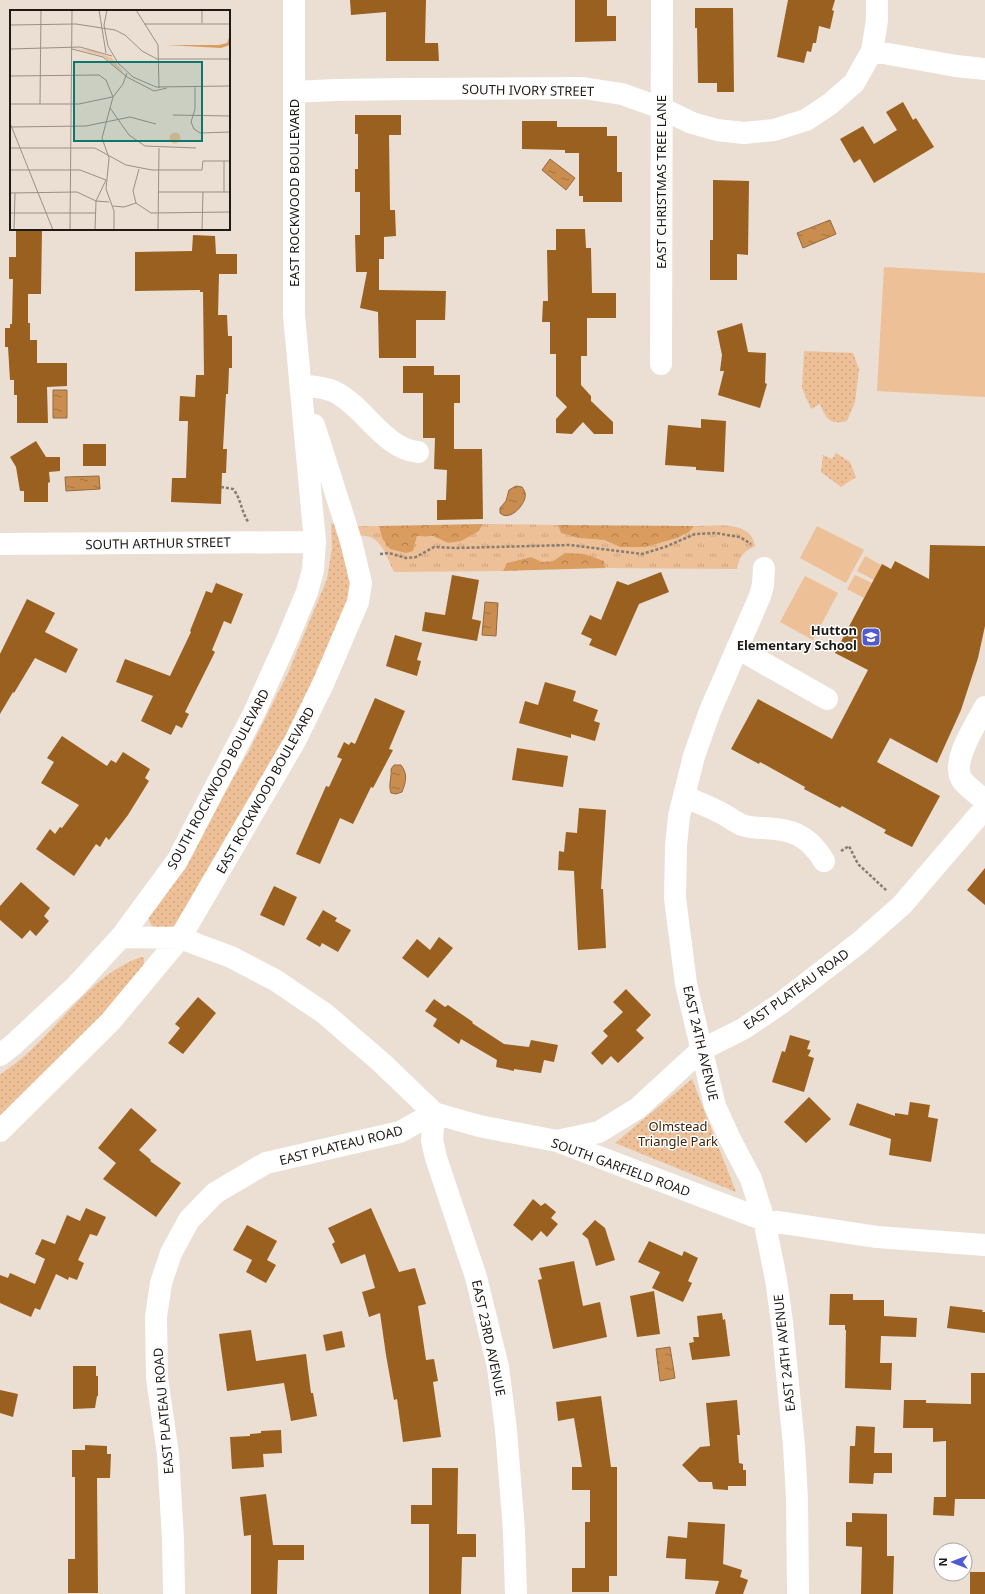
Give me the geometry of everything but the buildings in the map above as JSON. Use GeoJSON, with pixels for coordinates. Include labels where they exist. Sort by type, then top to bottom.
{"type":"FeatureCollection","features":[{"type":"Feature","properties":{"kind":"street","name":"EAST ROCKWOOD BOULEVARD"},"geometry":{"type":"LineString","coordinates":[[294,0],[294,315],[302,386],[315,542]]}},
{"type":"Feature","properties":{"kind":"street","name":"EAST CHRISTMAS TREE LANE"},"geometry":{"type":"LineString","coordinates":[[661,364],[662,0]]}},
{"type":"Feature","properties":{"kind":"street"},"geometry":{"type":"LineString","coordinates":[[877,0],[872,51],[956,66],[985,69]]}},
{"type":"Feature","properties":{"kind":"street","name":"SOUTH IVORY STREET"},"geometry":{"type":"LineString","coordinates":[[294,92],[408,89],[583,88],[622,94],[662,108],[692,123],[716,130],[744,133],[774,130],[806,120],[830,104],[854,83],[872,51]]}},
{"type":"Feature","properties":{"kind":"street","name":"EAST ROCKWOOD BOULEVARD"},"geometry":{"type":"LineString","coordinates":[[0,1131],[110,1022],[180,938],[295,741],[323,684],[358,602],[361,583],[352,547],[302,386]]}},
{"type":"Feature","properties":{"kind":"street"},"geometry":{"type":"LineString","coordinates":[[302,386],[324,388],[334,391],[343,397],[388,438],[410,452],[418,452]]}},
{"type":"Feature","properties":{"kind":"street","name":"SOUTH ARTHUR STREET"},"geometry":{"type":"LineString","coordinates":[[0,544],[315,542]]}},
{"type":"Feature","properties":{"kind":"street","name":"SOUTH ROCKWOOD BOULEVARD"},"geometry":{"type":"LineString","coordinates":[[0,1055],[14,1044],[76,986],[121,937],[177,861],[254,713],[307,592],[313,570],[315,542]]}},
{"type":"Feature","properties":{"kind":"street","name":"EAST 24TH AVENUE"},"geometry":{"type":"LineString","coordinates":[[764,568],[763,585],[760,596],[710,711],[694,756],[679,816],[674,898],[686,984],[715,1106],[729,1138],[751,1179],[764,1220],[782,1322],[794,1438],[797,1499],[798,1594]]}},
{"type":"Feature","properties":{"kind":"street"},"geometry":{"type":"LineString","coordinates":[[737,648],[827,699]]}},
{"type":"Feature","properties":{"kind":"street"},"geometry":{"type":"LineString","coordinates":[[985,707],[961,755],[958,767],[962,780],[985,801]]}},
{"type":"Feature","properties":{"kind":"street"},"geometry":{"type":"LineString","coordinates":[[684,796],[720,812],[741,824],[756,828],[776,829],[794,833],[806,839],[817,850],[824,861]]}},
{"type":"Feature","properties":{"kind":"street","name":"EAST PLATEAU ROAD"},"geometry":{"type":"LineString","coordinates":[[557,1141],[599,1132],[638,1108],[701,1050],[743,1029],[780,1004],[860,942],[902,905],[985,808]]}},
{"type":"Feature","properties":{"kind":"street","name":"SOUTH GARFIELD ROAD"},"geometry":{"type":"LineString","coordinates":[[121,937],[180,938],[231,957],[263,973],[324,1013],[382,1063],[434,1113],[479,1126],[557,1141],[764,1220],[877,1237],[985,1245]]}},
{"type":"Feature","properties":{"kind":"street","name":"EAST PLATEAU ROAD"},"geometry":{"type":"LineString","coordinates":[[174,1594],[173,1539],[168,1454],[157,1378],[156,1317],[161,1283],[171,1253],[189,1220],[216,1193],[266,1163],[400,1132],[434,1113]]}},
{"type":"Feature","properties":{"kind":"street","name":"EAST 23RD AVENUE"},"geometry":{"type":"LineString","coordinates":[[434,1113],[432,1140],[436,1158],[476,1277],[498,1367],[503,1396],[514,1523],[516,1594]]}},
{"type":"Feature","properties":{"kind":"path"},"geometry":{"type":"LineString","coordinates":[[221,487],[233,489],[237,493],[241,510],[248,522],[254,526]]}},
{"type":"Feature","properties":{"kind":"path"},"geometry":{"type":"LineString","coordinates":[[380,554],[389,553],[406,558],[416,557],[434,547],[570,546],[642,554],[665,547],[695,534],[715,533],[740,537],[751,544]]}},
{"type":"Feature","properties":{"kind":"path"},"geometry":{"type":"LineString","coordinates":[[824,861],[849,846],[858,864],[882,886]]}},
{"type":"Feature","properties":{"kind":"green space"},"geometry":{"type":"Polygon","coordinates":[[[884,267],[985,273],[985,397],[877,391],[884,267]]]}},
{"type":"Feature","properties":{"kind":"green space"},"geometry":{"type":"Polygon","coordinates":[[[804,351],[853,353],[859,369],[855,402],[847,421],[832,422],[825,414],[820,404],[811,409],[802,388],[804,351]]]}},
{"type":"Feature","properties":{"kind":"green space"},"geometry":{"type":"Polygon","coordinates":[[[836,453],[850,462],[856,477],[841,487],[821,472],[823,455],[832,459],[836,453]]]}},
{"type":"Feature","properties":{"kind":"green space"},"geometry":{"type":"Polygon","coordinates":[[[331,523],[334,524],[351,581],[349,596],[344,611],[291,727],[176,924],[167,929],[158,929],[151,924],[149,914],[196,842],[249,751],[288,673],[327,579],[332,548],[331,523]]]}},
{"type":"Feature","properties":{"kind":"green space"},"geometry":{"type":"Polygon","coordinates":[[[483,524],[558,525],[561,533],[578,538],[604,540],[620,547],[646,547],[677,538],[689,532],[694,526],[721,525],[747,531],[752,537],[755,546],[743,555],[739,561],[737,569],[605,568],[604,561],[565,553],[553,561],[542,562],[531,557],[507,563],[503,571],[394,572],[378,542],[367,536],[360,536],[357,526],[379,526],[382,538],[415,544],[417,536],[433,536],[448,543],[479,531],[483,524]]]}},
{"type":"Feature","properties":{"kind":"green space"},"geometry":{"type":"Polygon","coordinates":[[[483,524],[479,531],[461,541],[448,543],[433,536],[417,536],[413,551],[406,553],[390,549],[382,538],[379,526],[483,524]]]}},
{"type":"Feature","properties":{"kind":"green space"},"geometry":{"type":"Polygon","coordinates":[[[558,525],[694,526],[689,532],[677,538],[646,547],[620,547],[604,540],[578,538],[561,533],[558,525]]]}},
{"type":"Feature","properties":{"kind":"green space"},"geometry":{"type":"Polygon","coordinates":[[[817,526],[864,550],[846,583],[800,558],[817,526]]]}},
{"type":"Feature","properties":{"kind":"green space"},"geometry":{"type":"Polygon","coordinates":[[[565,553],[584,554],[604,561],[605,568],[503,571],[507,563],[531,557],[542,562],[553,561],[565,553]]]}},
{"type":"Feature","properties":{"kind":"green space"},"geometry":{"type":"Polygon","coordinates":[[[865,556],[881,565],[874,580],[857,571],[865,556]]]}},
{"type":"Feature","properties":{"kind":"green space"},"geometry":{"type":"Polygon","coordinates":[[[855,575],[872,583],[864,598],[847,589],[855,575]]]}},
{"type":"Feature","properties":{"kind":"green space"},"geometry":{"type":"Polygon","coordinates":[[[805,576],[838,593],[813,640],[780,622],[805,576]]]}},
{"type":"Feature","properties":{"kind":"green space"},"geometry":{"type":"Polygon","coordinates":[[[141,957],[144,958],[144,964],[113,1004],[0,1117],[0,1075],[20,1060],[95,985],[109,974],[141,957]]]}},
{"type":"Feature","properties":{"kind":"green space","name":"Olmstead Triangle Park"},"geometry":{"type":"Polygon","coordinates":[[[692,1079],[736,1192],[615,1143],[692,1079]]]}},
{"type":"Feature","properties":{"kind":"water"},"geometry":{"type":"Polygon","coordinates":[[[550,159],[575,178],[566,190],[542,170],[550,159]]]}},
{"type":"Feature","properties":{"kind":"water"},"geometry":{"type":"Polygon","coordinates":[[[830,220],[836,234],[803,248],[797,233],[830,220]]]}},
{"type":"Feature","properties":{"kind":"water"},"geometry":{"type":"Polygon","coordinates":[[[53,390],[67,390],[67,418],[53,418],[53,390]]]}},
{"type":"Feature","properties":{"kind":"water"},"geometry":{"type":"Polygon","coordinates":[[[99,476],[100,489],[66,491],[65,477],[99,476]]]}},
{"type":"Feature","properties":{"kind":"water"},"geometry":{"type":"Polygon","coordinates":[[[516,486],[522,487],[525,492],[524,501],[517,510],[509,515],[500,513],[500,508],[506,501],[509,490],[516,486]]]}},
{"type":"Feature","properties":{"kind":"water"},"geometry":{"type":"Polygon","coordinates":[[[485,602],[498,603],[496,636],[482,635],[485,602]]]}},
{"type":"Feature","properties":{"kind":"water"},"geometry":{"type":"Polygon","coordinates":[[[394,765],[401,765],[405,772],[405,781],[402,792],[396,794],[391,793],[390,787],[391,769],[394,765]]]}},
{"type":"Feature","properties":{"kind":"water"},"geometry":{"type":"Polygon","coordinates":[[[670,1347],[675,1378],[660,1381],[656,1349],[670,1347]]]}},
{"type":"Feature","properties":{"kind":"place","name":"Hutton Elementary School"},"geometry":{"type":"Point","coordinates":[871,637]}}]}
